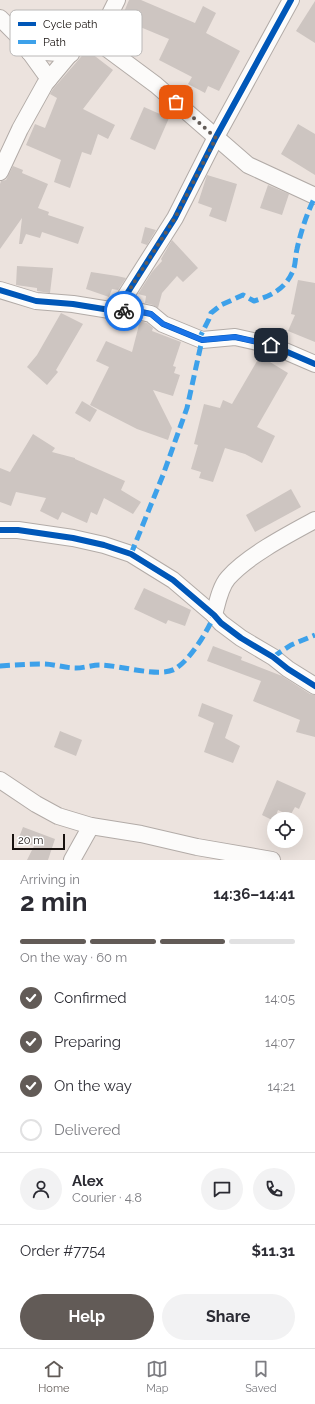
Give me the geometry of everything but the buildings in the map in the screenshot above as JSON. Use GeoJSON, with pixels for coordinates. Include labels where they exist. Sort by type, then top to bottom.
{"type":"FeatureCollection","features":[{"type":"Feature","properties":{"kind":"street"},"geometry":{"type":"LineString","coordinates":[[112,10],[117,0]]}},
{"type":"Feature","properties":{"kind":"street"},"geometry":{"type":"LineString","coordinates":[[116,311],[175,218],[216,138],[292,0]]}},
{"type":"Feature","properties":{"kind":"street"},"geometry":{"type":"LineString","coordinates":[[0,18],[10,28]]}},
{"type":"Feature","properties":{"kind":"street"},"geometry":{"type":"LineString","coordinates":[[32,56],[49,79]]}},
{"type":"Feature","properties":{"kind":"street"},"geometry":{"type":"LineString","coordinates":[[0,172],[20,129],[45,84],[69,56]]}},
{"type":"Feature","properties":{"kind":"street"},"geometry":{"type":"LineString","coordinates":[[117,56],[156,85],[248,165],[315,196]]}},
{"type":"Feature","properties":{"kind":"street"},"geometry":{"type":"LineString","coordinates":[[0,290],[36,302],[73,304],[116,311],[137,311],[151,314],[163,324],[202,340],[235,337],[271,345],[315,364]]}},
{"type":"Feature","properties":{"kind":"street"},"geometry":{"type":"LineString","coordinates":[[214,615],[227,579],[241,566],[266,548],[315,520]]}},
{"type":"Feature","properties":{"kind":"street"},"geometry":{"type":"LineString","coordinates":[[0,530],[18,530],[73,538],[104,545],[132,554],[173,580],[214,615],[221,623],[241,638],[273,657],[288,669],[315,686]]}},
{"type":"Feature","properties":{"kind":"street"},"geometry":{"type":"LineString","coordinates":[[0,780],[36,804],[58,816],[91,826],[141,834],[196,853],[272,860]]}},
{"type":"Feature","properties":{"kind":"street"},"geometry":{"type":"LineString","coordinates":[[72,860],[91,826]]}},
{"type":"Feature","properties":{"kind":"marked path"},"geometry":{"type":"LineString","coordinates":[[131,554],[163,475],[187,408],[202,340],[200,337],[211,313],[221,305],[243,295],[254,301],[266,297],[276,292],[285,284],[293,270],[302,229],[315,197]]}},
{"type":"Feature","properties":{"kind":"marked path"},"geometry":{"type":"LineString","coordinates":[[0,666],[43,664],[76,668],[100,665],[149,672],[168,671],[175,669],[187,659],[203,637],[214,615]]}},
{"type":"Feature","properties":{"kind":"marked path"},"geometry":{"type":"LineString","coordinates":[[273,657],[291,645],[315,635]]}},
{"type":"Feature","properties":{"kind":"cycle path"},"geometry":{"type":"LineString","coordinates":[[116,311],[175,218],[216,137],[291,0]]}},
{"type":"Feature","properties":{"kind":"cycle path"},"geometry":{"type":"LineString","coordinates":[[0,290],[36,301],[73,304],[116,311],[137,311],[151,314],[163,324],[202,340],[235,337],[271,345],[315,364]]}},
{"type":"Feature","properties":{"kind":"cycle path"},"geometry":{"type":"LineString","coordinates":[[0,530],[18,530],[73,538],[104,545],[131,554],[173,580],[214,615],[221,623],[241,638],[273,657],[288,669],[315,686]]}},
{"type":"Feature","properties":{"kind":"way so far"},"geometry":{"type":"LineString","coordinates":[[124,311],[116,311],[175,218],[216,138],[176,102]]}},
{"type":"Feature","properties":{"kind":"route"},"geometry":{"type":"LineString","coordinates":[[124,311],[137,311],[151,314],[163,324],[202,340],[235,337],[271,345]]}}]}
